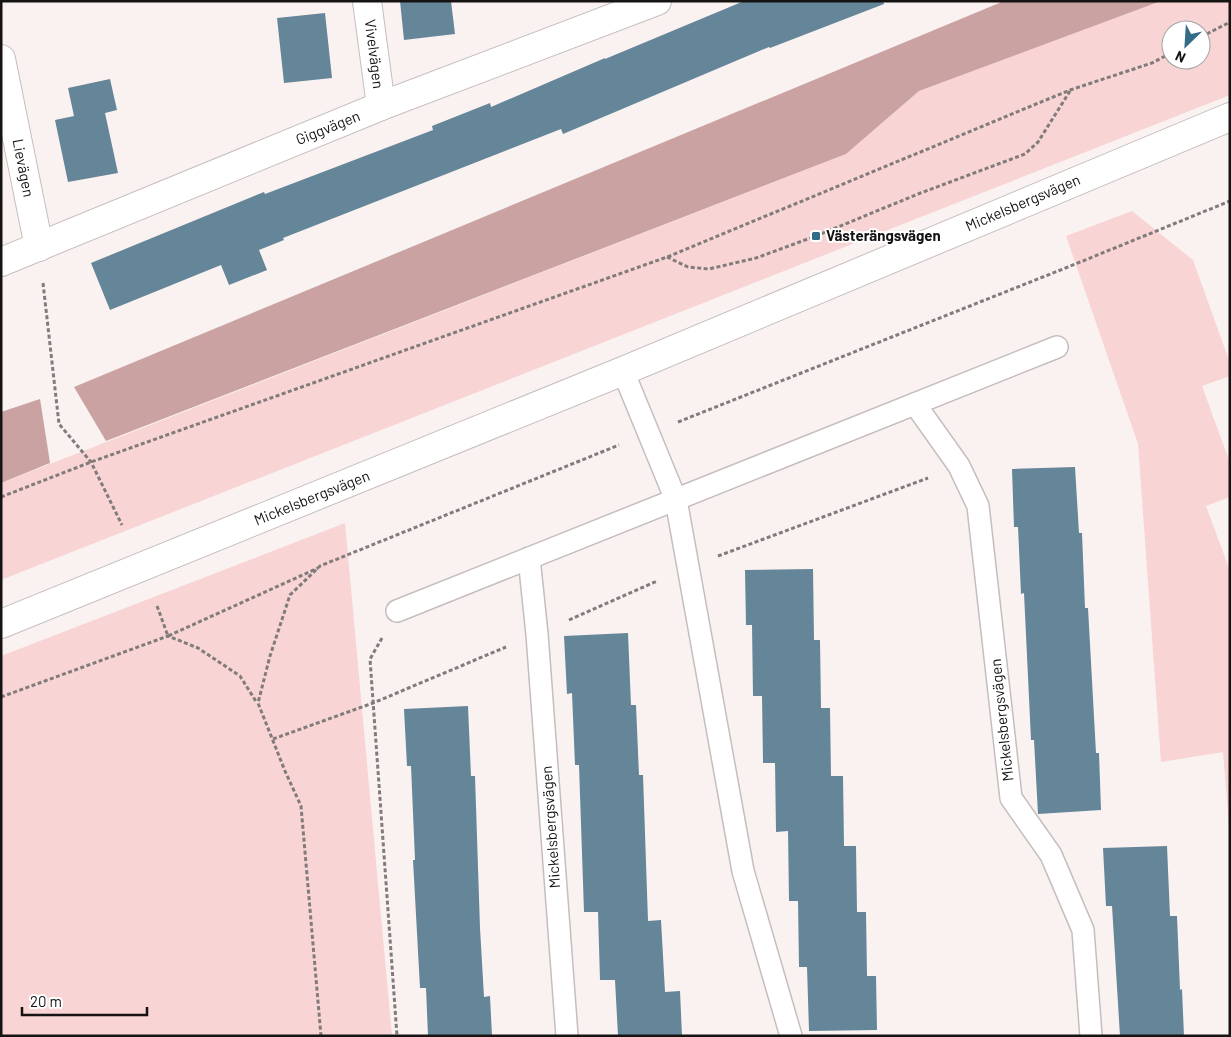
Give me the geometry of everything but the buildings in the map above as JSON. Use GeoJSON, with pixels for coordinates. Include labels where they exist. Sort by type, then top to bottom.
{"type":"FeatureCollection","features":[{"type":"Feature","properties":{"kind":"main road","name":"Vivelvägen"},"geometry":{"type":"LineString","coordinates":[[367,1],[381,106]]}},
{"type":"Feature","properties":{"kind":"main road","name":"Giggvägen"},"geometry":{"type":"LineString","coordinates":[[1,262],[381,106],[657,1]]}},
{"type":"Feature","properties":{"kind":"main road","name":"Lievägen"},"geometry":{"type":"LineString","coordinates":[[1,60],[39,247]]}},
{"type":"Feature","properties":{"kind":"main road","name":"Mickelsbergsvägen"},"geometry":{"type":"LineString","coordinates":[[1,624],[623,371],[1230,117]]}},
{"type":"Feature","properties":{"kind":"lane"},"geometry":{"type":"LineString","coordinates":[[397,611],[1058,347]]}},
{"type":"Feature","properties":{"kind":"lane"},"geometry":{"type":"LineString","coordinates":[[623,371],[676,500],[742,870],[791,1036]]}},
{"type":"Feature","properties":{"kind":"lane","name":"Mickelsbergsvägen"},"geometry":{"type":"LineString","coordinates":[[915,404],[959,466],[978,506],[1011,798],[1051,855],[1083,930],[1091,1036]]}},
{"type":"Feature","properties":{"kind":"lane","name":"Mickelsbergsvägen"},"geometry":{"type":"LineString","coordinates":[[529,558],[537,634],[567,1036]]}},
{"type":"Feature","properties":{"kind":"path"},"geometry":{"type":"LineString","coordinates":[[1211,32],[1230,22]]}},
{"type":"Feature","properties":{"kind":"path"},"geometry":{"type":"LineString","coordinates":[[1,498],[91,462],[667,257],[1070,90],[1152,63],[1161,58]]}},
{"type":"Feature","properties":{"kind":"path"},"geometry":{"type":"LineString","coordinates":[[667,257],[688,267],[709,269],[756,258],[1025,154],[1038,142],[1070,90]]}},
{"type":"Feature","properties":{"kind":"path"},"geometry":{"type":"LineString","coordinates":[[39,247],[59,424],[91,462],[122,525]]}},
{"type":"Feature","properties":{"kind":"path"},"geometry":{"type":"LineString","coordinates":[[273,740],[373,703],[689,567],[959,466]]}},
{"type":"Feature","properties":{"kind":"path"},"geometry":{"type":"LineString","coordinates":[[1,697],[168,636],[320,566]]}},
{"type":"Feature","properties":{"kind":"path"},"geometry":{"type":"LineString","coordinates":[[157,606],[168,636],[198,648],[240,676],[258,703]]}},
{"type":"Feature","properties":{"kind":"path"},"geometry":{"type":"LineString","coordinates":[[397,611],[370,659],[397,1036]]}},
{"type":"Feature","properties":{"kind":"shaded area"},"geometry":{"type":"Polygon","coordinates":[[[1004,1],[1161,1],[919,91],[846,154],[106,441],[74,387],[1004,1]]]}},
{"type":"Feature","properties":{"kind":"shaded area"},"geometry":{"type":"Polygon","coordinates":[[[1161,1],[1230,1],[1230,95],[1,580],[1,483],[846,154],[919,91],[1161,1]]]}},
{"type":"Feature","properties":{"kind":"shaded area"},"geometry":{"type":"Polygon","coordinates":[[[1132,211],[1193,260],[1230,363],[1230,376],[1202,386],[1230,463],[1230,497],[1206,506],[1230,571],[1230,838],[1223,752],[1161,762],[1138,444],[1066,236],[1132,211]]]}},
{"type":"Feature","properties":{"kind":"shaded area"},"geometry":{"type":"Polygon","coordinates":[[[40,399],[50,463],[1,483],[1,412],[40,399]]]}},
{"type":"Feature","properties":{"kind":"shaded area"},"geometry":{"type":"Polygon","coordinates":[[[345,523],[392,1036],[1,1036],[1,656],[345,523]]]}},
{"type":"Feature","properties":{"kind":"place","name":"Västerängsvägen"},"geometry":{"type":"Point","coordinates":[816,236]}}]}
